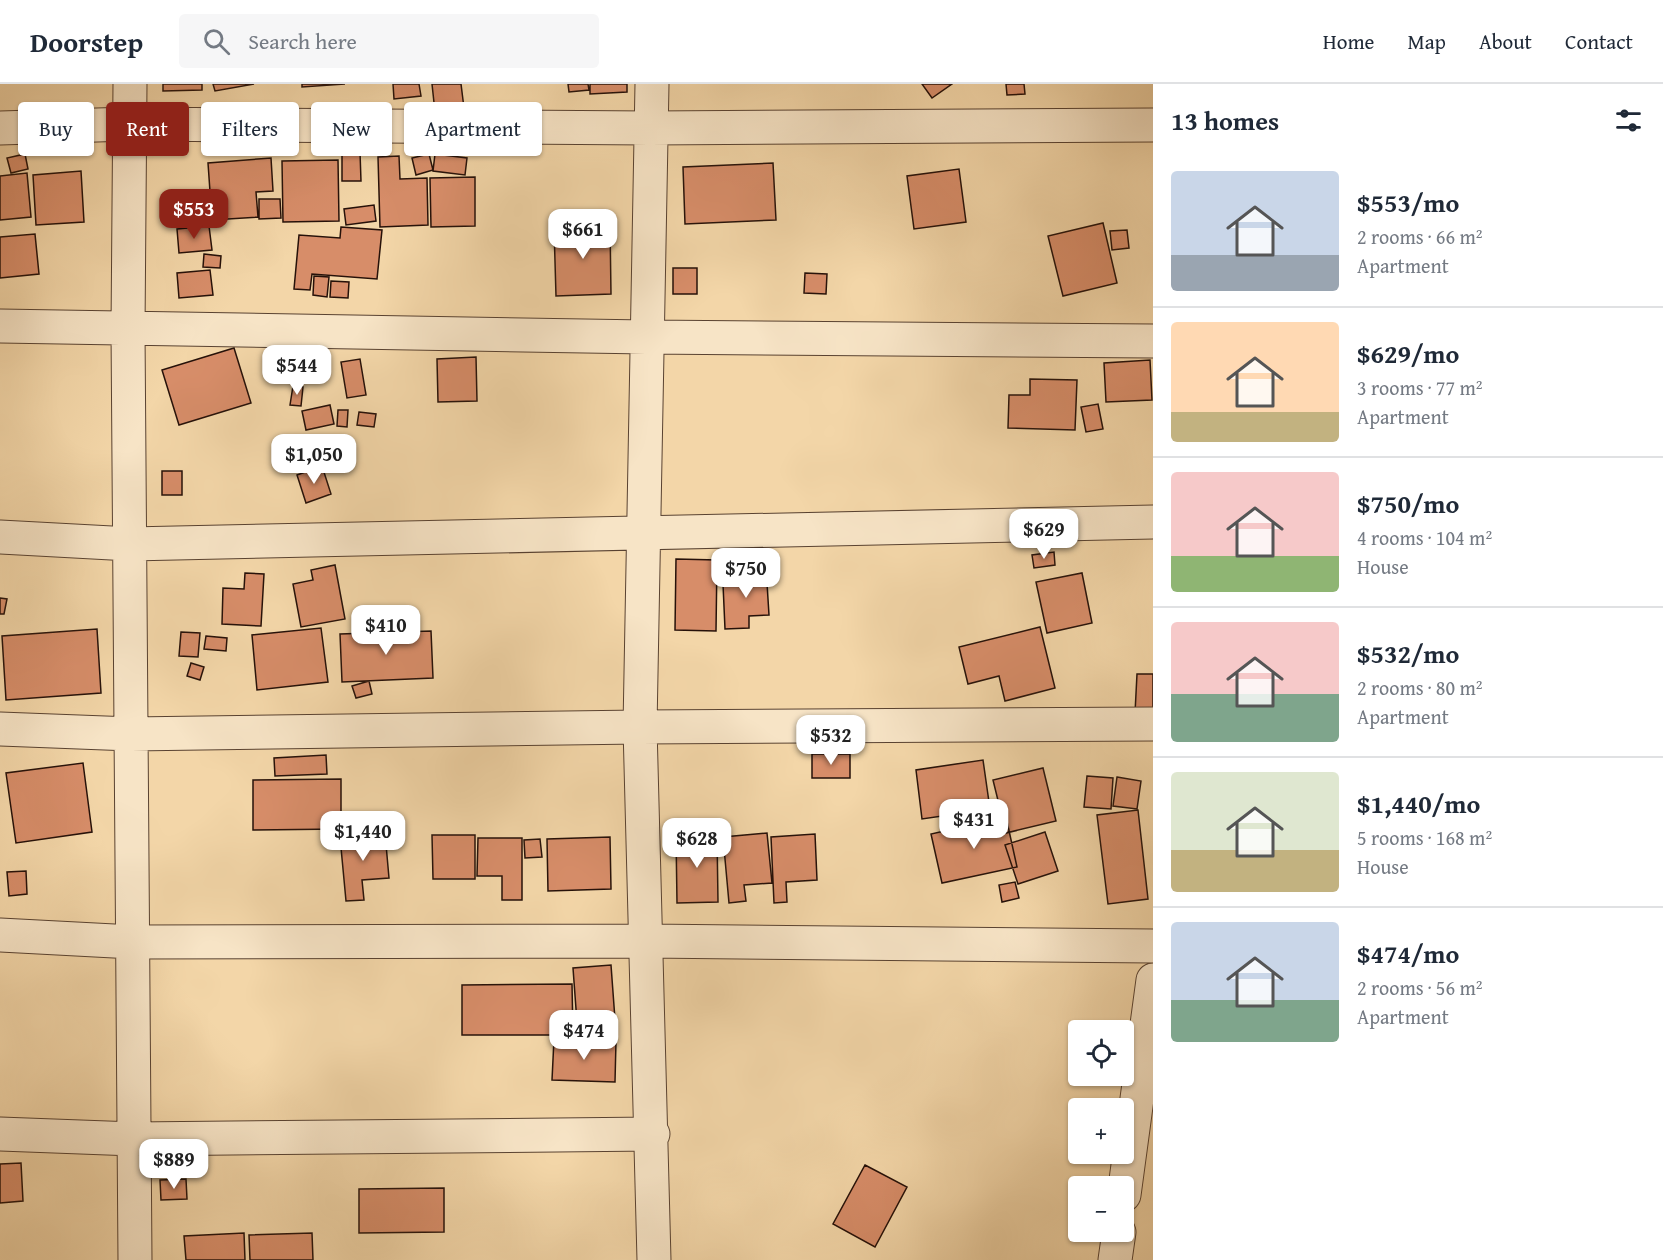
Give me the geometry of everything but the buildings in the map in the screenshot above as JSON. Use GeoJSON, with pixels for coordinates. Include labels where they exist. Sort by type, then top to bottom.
{"type":"FeatureCollection","features":[{"type":"Feature","properties":{"kind":"street"},"geometry":{"type":"LineString","coordinates":[[130,84],[130,102]]}},
{"type":"Feature","properties":{"kind":"street"},"geometry":{"type":"LineString","coordinates":[[652,84],[640,727],[653,1134],[654,1260]]}},
{"type":"Feature","properties":{"kind":"street"},"geometry":{"type":"LineString","coordinates":[[189,124],[650,128],[1153,125]]}},
{"type":"Feature","properties":{"kind":"street"},"geometry":{"type":"LineString","coordinates":[[0,128],[106,125]]}},
{"type":"Feature","properties":{"kind":"street"},"geometry":{"type":"LineString","coordinates":[[129,156],[128,330],[135,1260]]}},
{"type":"Feature","properties":{"kind":"street"},"geometry":{"type":"LineString","coordinates":[[0,326],[128,330],[646,337],[1153,341]]}},
{"type":"Feature","properties":{"kind":"street"},"geometry":{"type":"LineString","coordinates":[[0,537],[130,544],[643,531],[1153,522]]}},
{"type":"Feature","properties":{"kind":"street"},"geometry":{"type":"LineString","coordinates":[[0,729],[131,734],[640,727],[1153,724]]}},
{"type":"Feature","properties":{"kind":"street"},"geometry":{"type":"LineString","coordinates":[[0,935],[133,942],[647,941],[1153,945]]}},
{"type":"Feature","properties":{"kind":"street"},"geometry":{"type":"LineString","coordinates":[[1127,1176],[1151,1012],[1153,980]]}},
{"type":"Feature","properties":{"kind":"street"},"geometry":{"type":"LineString","coordinates":[[0,1134],[135,1139],[653,1134]]}},
{"type":"Feature","properties":{"kind":"street"},"geometry":{"type":"LineString","coordinates":[[1115,1260],[1118,1242]]}}]}
